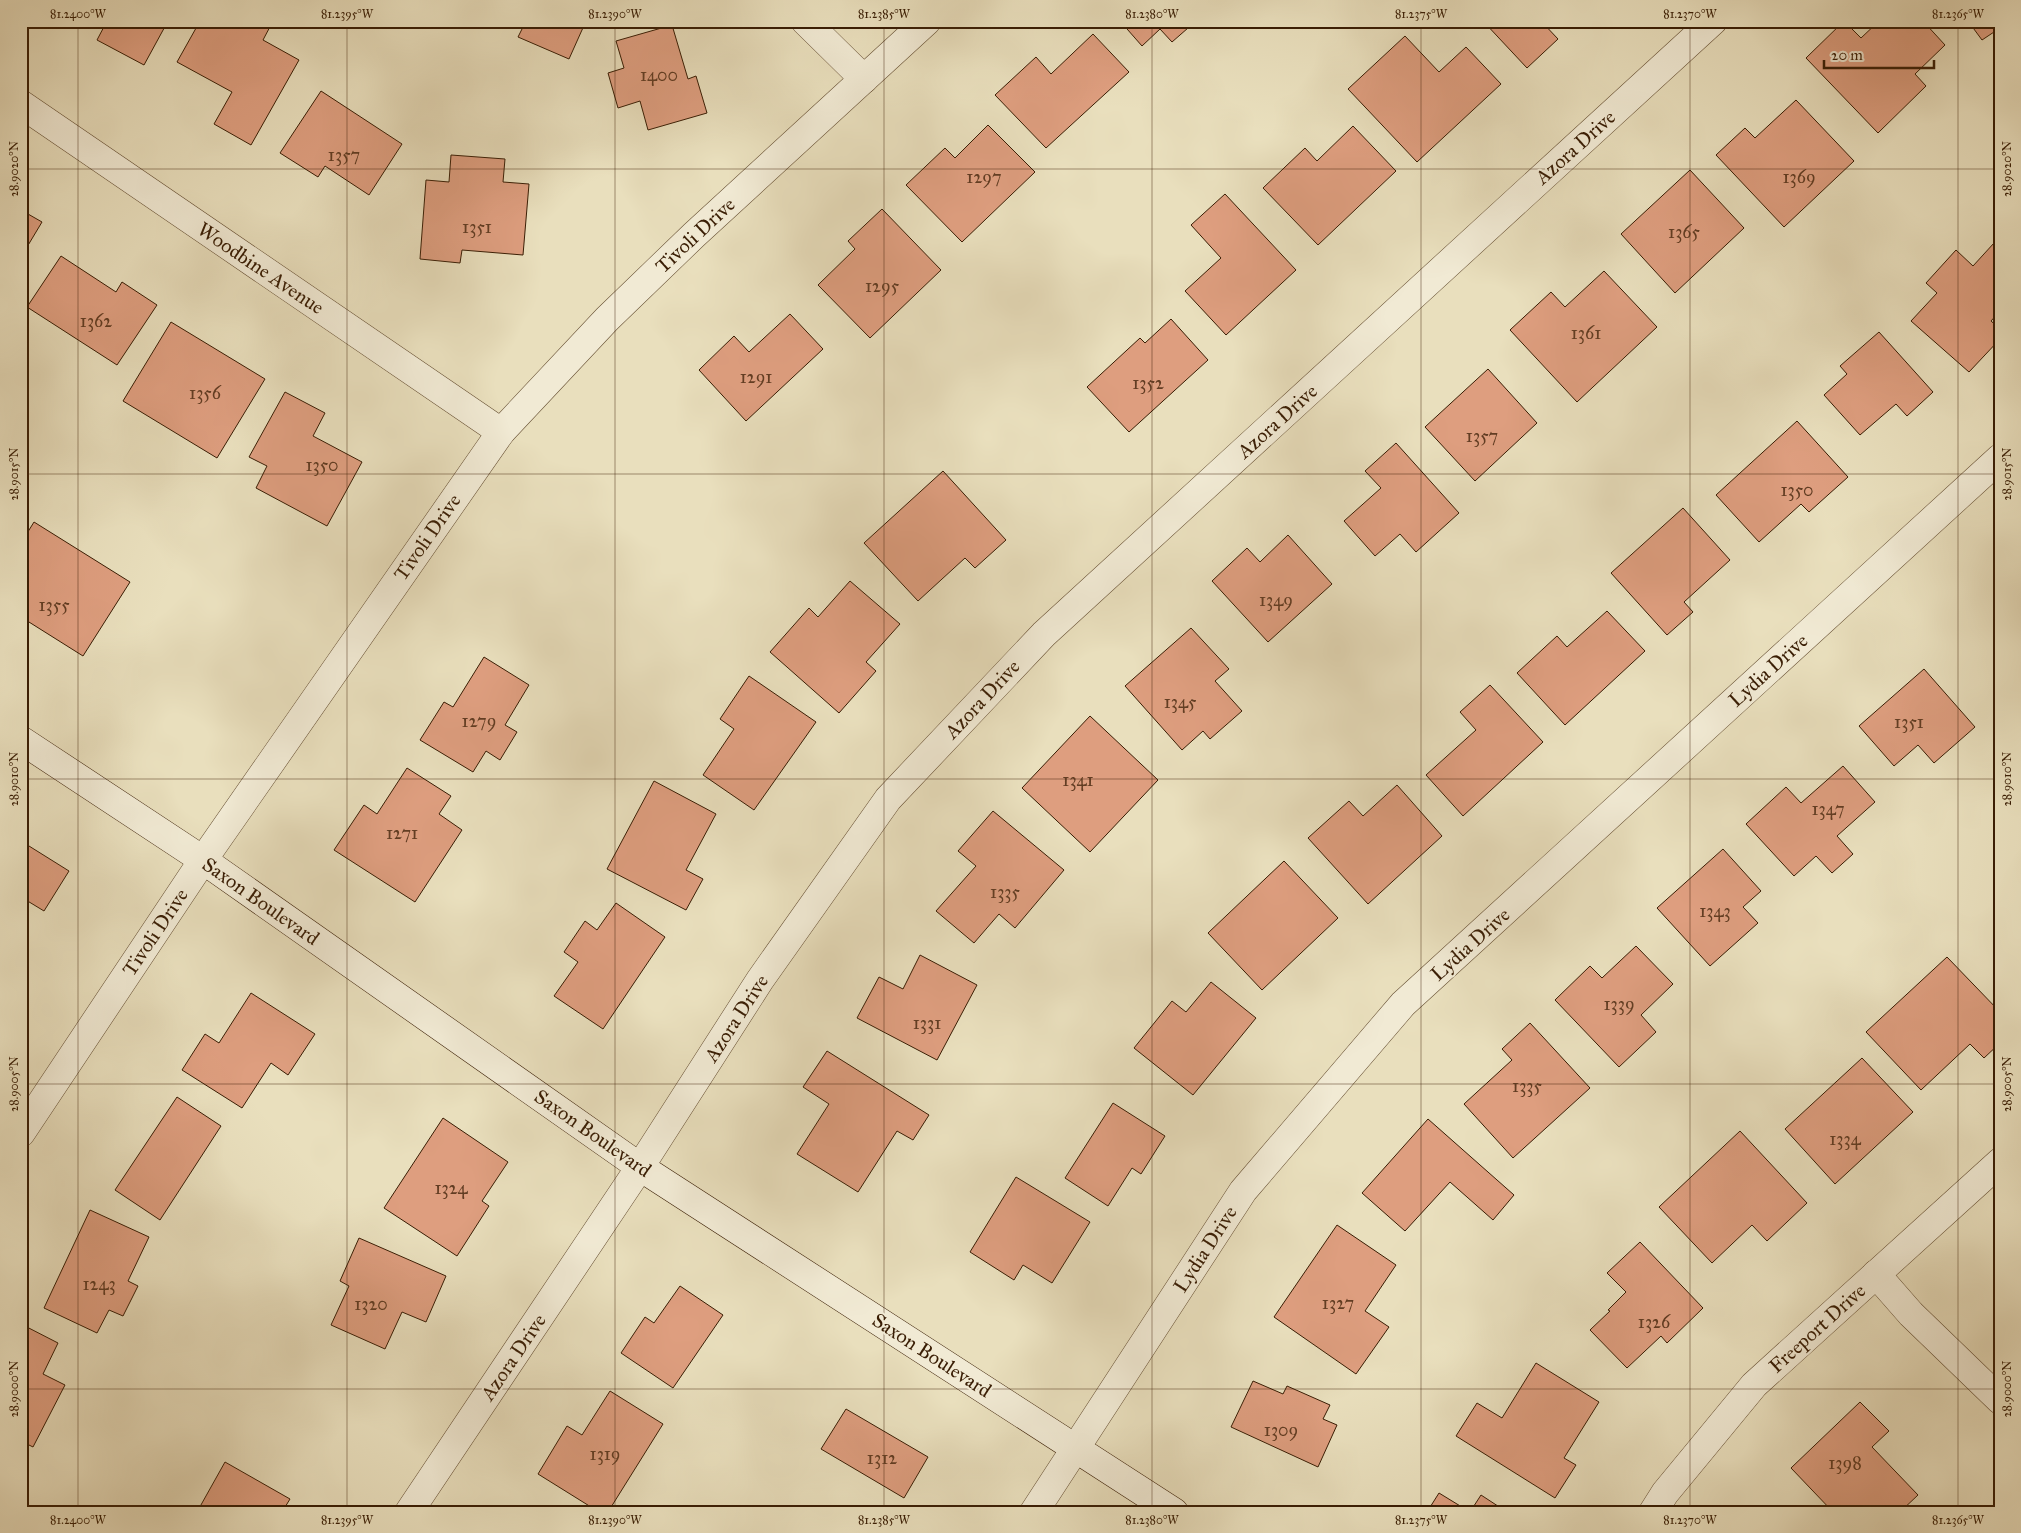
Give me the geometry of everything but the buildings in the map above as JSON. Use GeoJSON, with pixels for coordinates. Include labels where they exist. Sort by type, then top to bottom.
{"type":"FeatureCollection","features":[{"type":"Feature","properties":{"kind":"street"},"geometry":{"type":"LineString","coordinates":[[805,21],[864,79]]}},
{"type":"Feature","properties":{"kind":"street","name":"Tivoli Drive"},"geometry":{"type":"LineString","coordinates":[[21,1133],[203,860],[501,432],[621,306],[694,235],[927,21]]}},
{"type":"Feature","properties":{"kind":"street","name":"Azora Drive"},"geometry":{"type":"LineString","coordinates":[[409,1512],[640,1167],[760,980],[894,791],[1044,634],[1713,21]]}},
{"type":"Feature","properties":{"kind":"street","name":"Woodbine Avenue"},"geometry":{"type":"LineString","coordinates":[[21,104],[501,432]]}},
{"type":"Feature","properties":{"kind":"street","name":"Lydia Drive"},"geometry":{"type":"LineString","coordinates":[[1034,1512],[1243,1191],[1403,1004],[2000,458]]}},
{"type":"Feature","properties":{"kind":"street","name":"Saxon Boulevard"},"geometry":{"type":"LineString","coordinates":[[21,740],[203,860],[640,1167],[1174,1512]]}},
{"type":"Feature","properties":{"kind":"street","name":"Freeport Drive"},"geometry":{"type":"LineString","coordinates":[[1653,1512],[1665,1493],[1754,1385],[2000,1162]]}},
{"type":"Feature","properties":{"kind":"street"},"geometry":{"type":"LineString","coordinates":[[1876,1274],[1911,1314],[2000,1400]]}}]}
